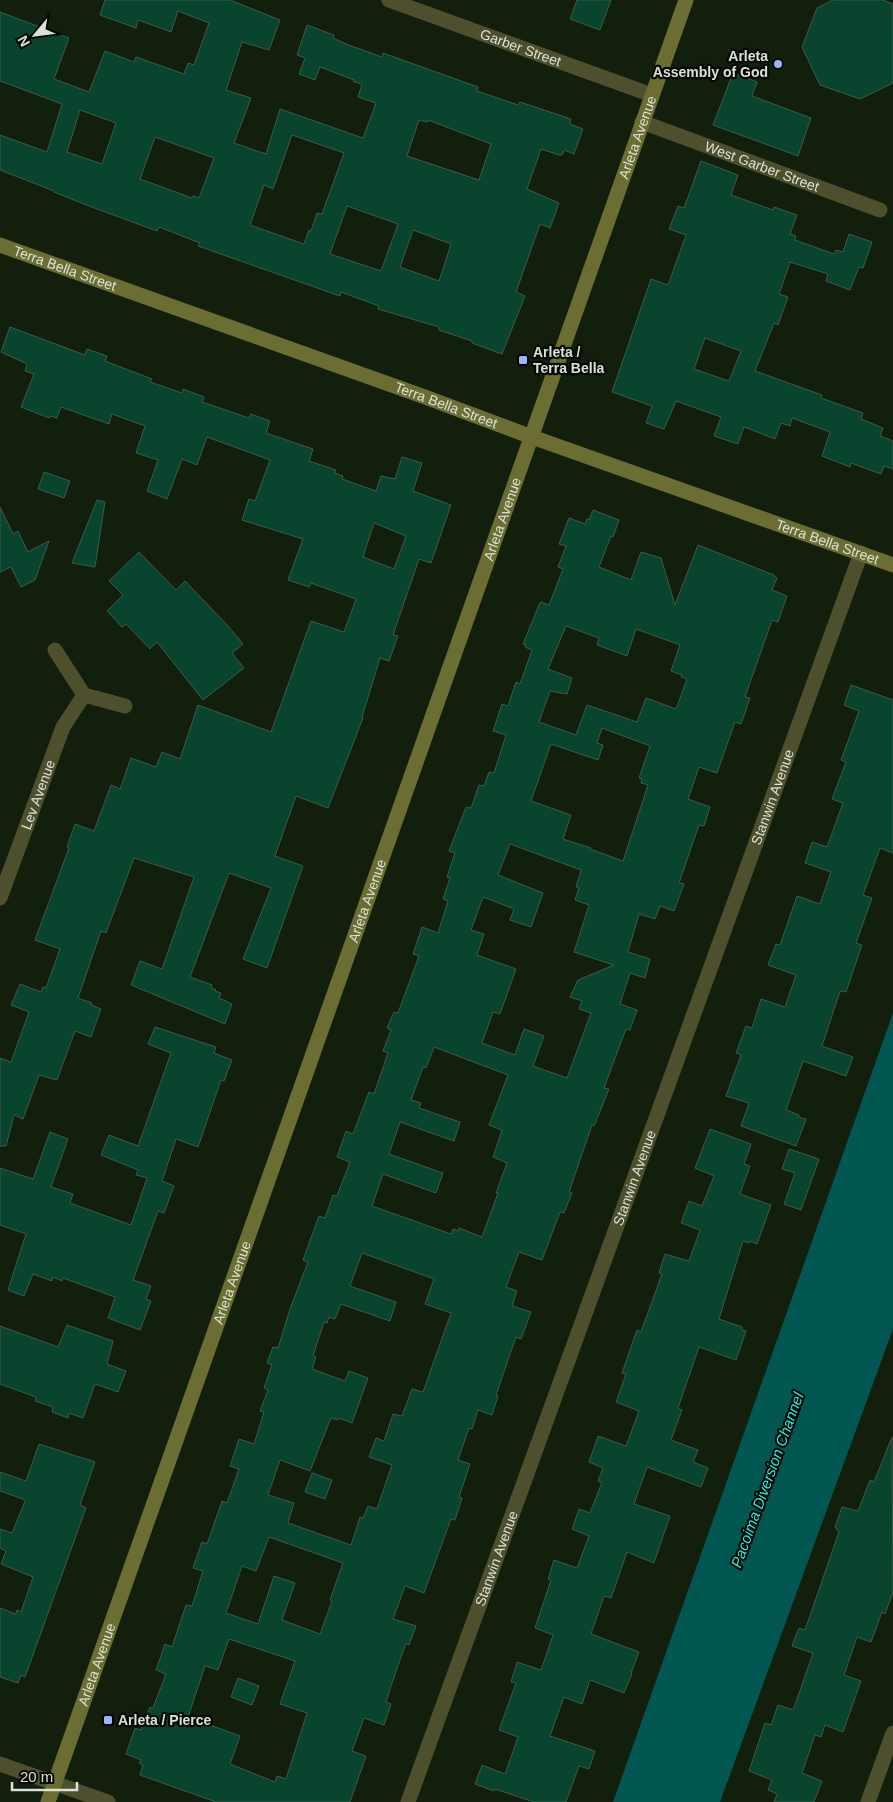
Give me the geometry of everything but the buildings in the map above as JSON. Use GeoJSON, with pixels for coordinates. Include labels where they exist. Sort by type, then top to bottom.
{"type":"FeatureCollection","features":[{"type":"Feature","properties":{"kind":"main road","name":"Arleta Avenue"},"geometry":{"type":"LineString","coordinates":[[48,1802],[686,0]]}},
{"type":"Feature","properties":{"kind":"main road","name":"Terra Bella Street"},"geometry":{"type":"LineString","coordinates":[[0,244],[532,437],[893,565]]}},
{"type":"Feature","properties":{"kind":"street","name":"Garber Street"},"geometry":{"type":"LineString","coordinates":[[389,0],[652,95]]}},
{"type":"Feature","properties":{"kind":"street","name":"West Garber Street"},"geometry":{"type":"LineString","coordinates":[[642,122],[880,210]]}},
{"type":"Feature","properties":{"kind":"street","name":"Stanwin Avenue"},"geometry":{"type":"LineString","coordinates":[[408,1802],[861,553]]}},
{"type":"Feature","properties":{"kind":"street"},"geometry":{"type":"LineString","coordinates":[[55,650],[84,695],[125,706]]}},
{"type":"Feature","properties":{"kind":"street","name":"Lev Avenue"},"geometry":{"type":"LineString","coordinates":[[0,898],[62,727],[84,695]]}},
{"type":"Feature","properties":{"kind":"street"},"geometry":{"type":"LineString","coordinates":[[868,1802],[893,1733]]}},
{"type":"Feature","properties":{"kind":"street"},"geometry":{"type":"LineString","coordinates":[[0,1764],[108,1802]]}},
{"type":"Feature","properties":{"kind":"water","name":"Pacoima Diversion Channel"},"geometry":{"type":"Polygon","coordinates":[[[893,1013],[893,1329],[720,1802],[613,1802],[893,1013]]]}},
{"type":"Feature","properties":{"kind":"place","name":"Arleta Assembly of God"},"geometry":{"type":"Point","coordinates":[778,64]}},
{"type":"Feature","properties":{"kind":"place","name":"Arleta / Terra Bella"},"geometry":{"type":"Point","coordinates":[523,360]}},
{"type":"Feature","properties":{"kind":"place","name":"Arleta / Pierce"},"geometry":{"type":"Point","coordinates":[108,1720]}}]}
